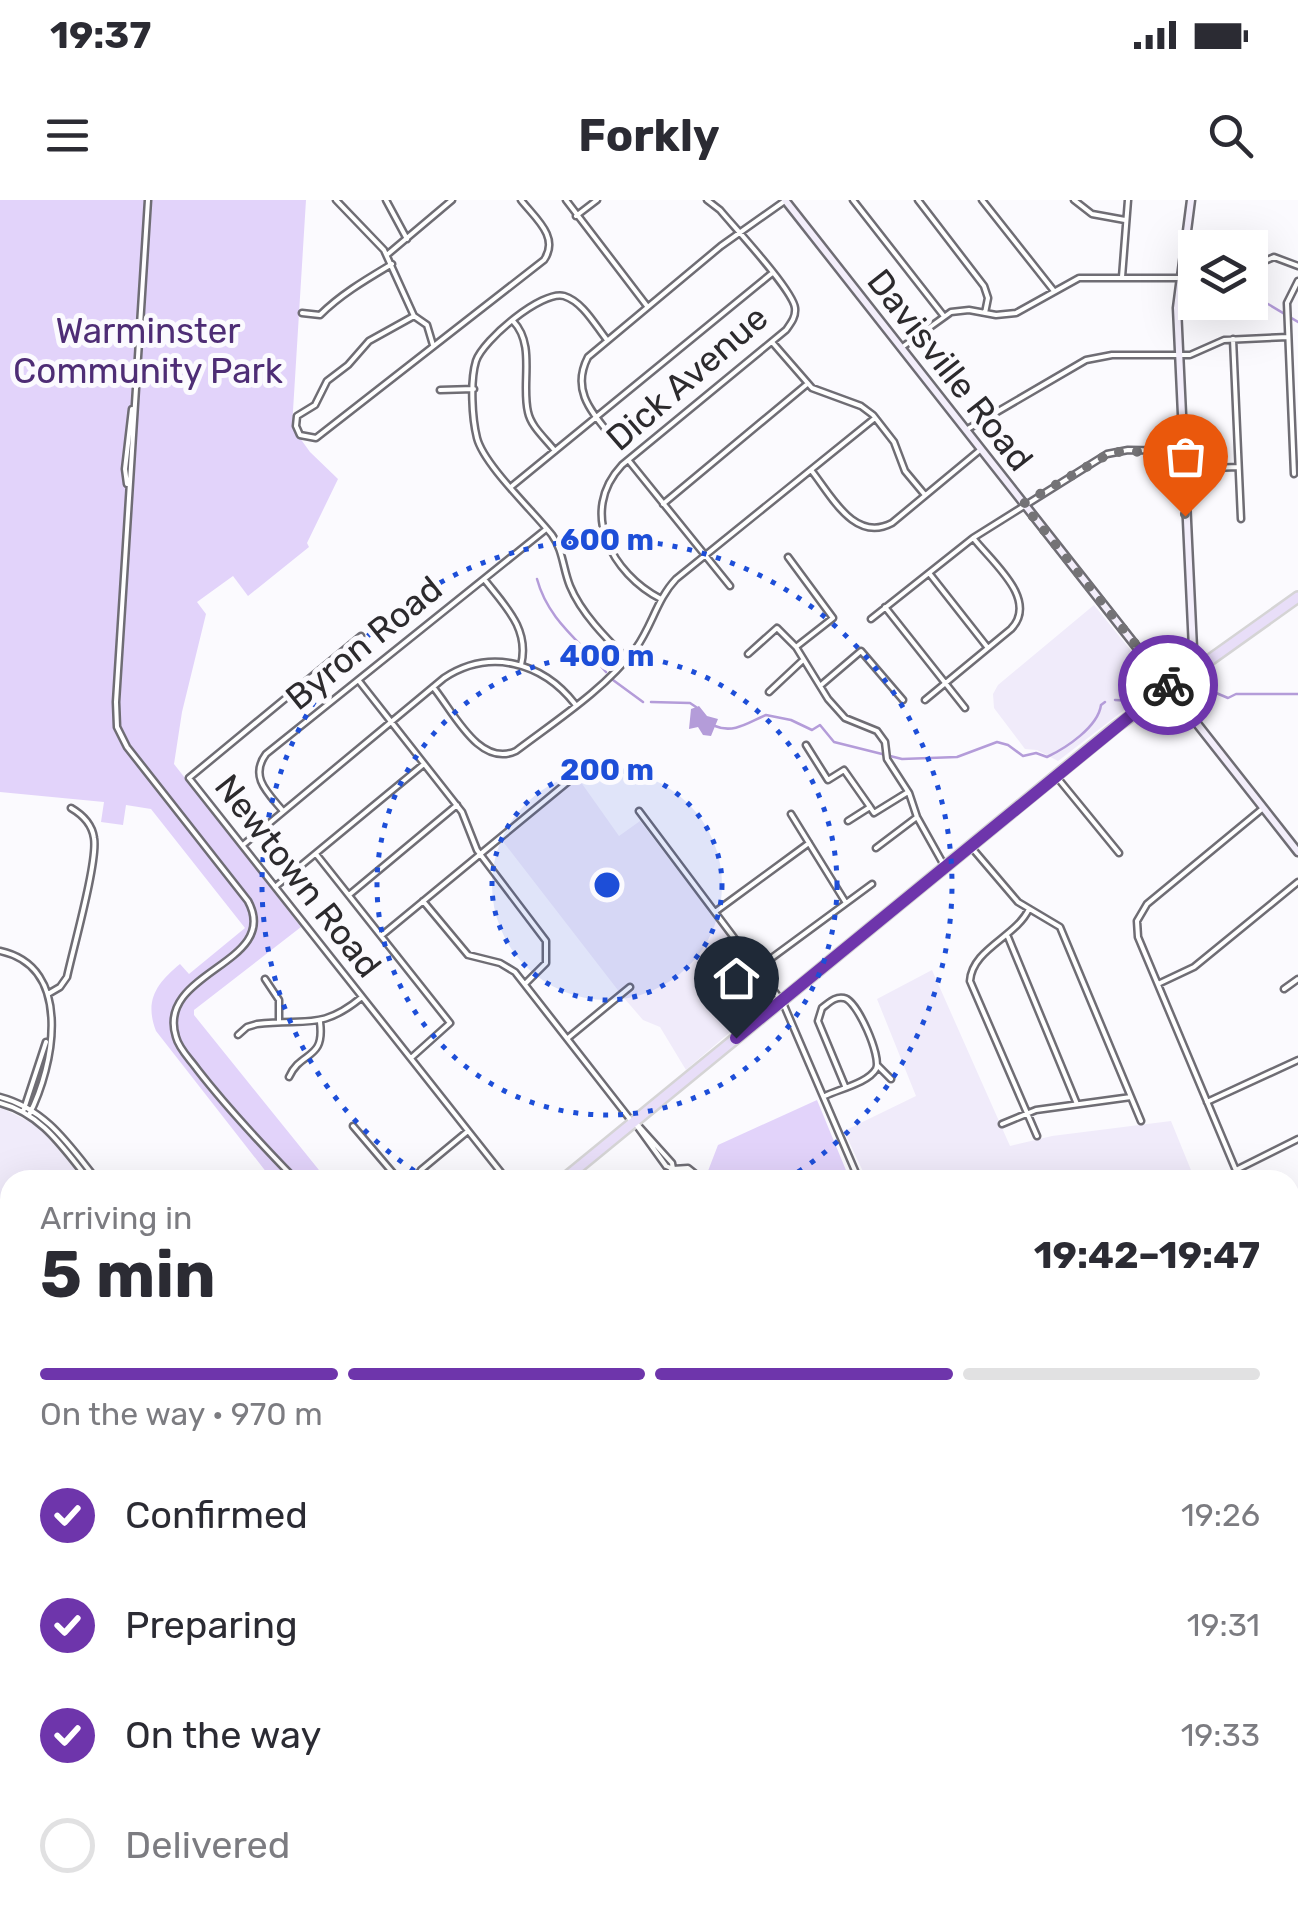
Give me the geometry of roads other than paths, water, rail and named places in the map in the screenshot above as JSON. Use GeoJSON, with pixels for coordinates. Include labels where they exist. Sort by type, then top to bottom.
{"type":"FeatureCollection","features":[{"type":"Feature","properties":{"kind":"main road"},"geometry":{"type":"LineString","coordinates":[[575,1170],[1168,686],[1253,632],[1298,597]]}},
{"type":"Feature","properties":{"kind":"street"},"geometry":{"type":"LineString","coordinates":[[148,200],[134,405],[125,469],[130,490],[117,727],[123,742],[248,900],[254,914],[246,944],[180,999],[174,1018],[176,1040],[238,1121],[286,1170]]}},
{"type":"Feature","properties":{"kind":"street"},"geometry":{"type":"LineString","coordinates":[[336,200],[388,254],[413,316],[427,324],[436,343]]}},
{"type":"Feature","properties":{"kind":"street"},"geometry":{"type":"LineString","coordinates":[[386,200],[407,239]]}},
{"type":"Feature","properties":{"kind":"street"},"geometry":{"type":"LineString","coordinates":[[413,316],[368,340],[348,366],[328,381],[316,403],[297,416],[299,433],[308,439],[316,438],[547,256],[548,236],[521,200]]}},
{"type":"Feature","properties":{"kind":"street"},"geometry":{"type":"LineString","coordinates":[[566,200],[647,306]]}},
{"type":"Feature","properties":{"kind":"street"},"geometry":{"type":"LineString","coordinates":[[576,216],[597,200]]}},
{"type":"Feature","properties":{"kind":"street","name":"Dick Avenue"},"geometry":{"type":"LineString","coordinates":[[662,599],[640,586],[602,532],[604,492],[612,476],[628,460],[772,342],[788,327],[795,312],[791,298],[707,200]]}},
{"type":"Feature","properties":{"kind":"street"},"geometry":{"type":"LineString","coordinates":[[612,436],[584,398],[582,374],[588,358],[647,306],[785,200]]}},
{"type":"Feature","properties":{"kind":"street","name":"Davisville Road"},"geometry":{"type":"LineString","coordinates":[[785,200],[1298,852]]}},
{"type":"Feature","properties":{"kind":"street"},"geometry":{"type":"LineString","coordinates":[[854,200],[943,316]]}},
{"type":"Feature","properties":{"kind":"street"},"geometry":{"type":"LineString","coordinates":[[918,200],[984,286],[988,298],[985,313]]}},
{"type":"Feature","properties":{"kind":"street"},"geometry":{"type":"LineString","coordinates":[[982,200],[1054,291]]}},
{"type":"Feature","properties":{"kind":"street"},"geometry":{"type":"LineString","coordinates":[[1074,200],[1092,214],[1126,220]]}},
{"type":"Feature","properties":{"kind":"street"},"geometry":{"type":"LineString","coordinates":[[1122,277],[1128,200]]}},
{"type":"Feature","properties":{"kind":"street"},"geometry":{"type":"LineString","coordinates":[[1187,230],[1191,200]]}},
{"type":"Feature","properties":{"kind":"street"},"geometry":{"type":"LineString","coordinates":[[388,254],[452,201]]}},
{"type":"Feature","properties":{"kind":"street"},"geometry":{"type":"LineString","coordinates":[[1268,260],[1274,257],[1298,266]]}},
{"type":"Feature","properties":{"kind":"street"},"geometry":{"type":"LineString","coordinates":[[302,313],[320,314],[338,296],[392,264]]}},
{"type":"Feature","properties":{"kind":"street"},"geometry":{"type":"LineString","coordinates":[[512,486],[772,274]]}},
{"type":"Feature","properties":{"kind":"street"},"geometry":{"type":"LineString","coordinates":[[901,348],[943,316],[962,310],[1016,313],[1079,278],[1178,278]]}},
{"type":"Feature","properties":{"kind":"street"},"geometry":{"type":"LineString","coordinates":[[1294,474],[1287,300],[1298,281]]}},
{"type":"Feature","properties":{"kind":"street"},"geometry":{"type":"LineString","coordinates":[[607,340],[578,304],[562,296],[544,298],[481,351],[474,369],[474,389],[479,443],[547,529],[559,547],[576,598],[626,658]]}},
{"type":"Feature","properties":{"kind":"street"},"geometry":{"type":"LineString","coordinates":[[1178,296],[1194,670]]}},
{"type":"Feature","properties":{"kind":"street"},"geometry":{"type":"LineString","coordinates":[[513,321],[525,342],[529,416],[555,451]]}},
{"type":"Feature","properties":{"kind":"street"},"geometry":{"type":"LineString","coordinates":[[965,430],[1081,362],[1107,356],[1195,354],[1219,341],[1288,336]]}},
{"type":"Feature","properties":{"kind":"street"},"geometry":{"type":"LineString","coordinates":[[1233,339],[1241,519]]}},
{"type":"Feature","properties":{"kind":"street"},"geometry":{"type":"LineString","coordinates":[[772,342],[807,384],[822,394],[861,406],[876,418],[894,442],[905,471],[925,495]]}},
{"type":"Feature","properties":{"kind":"street"},"geometry":{"type":"LineString","coordinates":[[663,504],[807,384]]}},
{"type":"Feature","properties":{"kind":"street"},"geometry":{"type":"LineString","coordinates":[[440,390],[474,389]]}},
{"type":"Feature","properties":{"kind":"street"},"geometry":{"type":"LineString","coordinates":[[433,687],[481,748],[494,754],[516,751],[600,685],[626,658],[638,645],[673,582],[876,418]]}},
{"type":"Feature","properties":{"kind":"street"},"geometry":{"type":"LineString","coordinates":[[810,470],[852,521],[865,528],[886,526],[980,450]]}},
{"type":"Feature","properties":{"kind":"street"},"geometry":{"type":"LineString","coordinates":[[871,619],[973,538],[1112,452],[1182,451]]}},
{"type":"Feature","properties":{"kind":"street"},"geometry":{"type":"LineString","coordinates":[[628,460],[730,586]]}},
{"type":"Feature","properties":{"kind":"street"},"geometry":{"type":"LineString","coordinates":[[1183,469],[1238,468]]}},
{"type":"Feature","properties":{"kind":"street","name":"Byron Road"},"geometry":{"type":"LineString","coordinates":[[283,811],[260,782],[261,760],[547,529]]}},
{"type":"Feature","properties":{"kind":"street"},"geometry":{"type":"LineString","coordinates":[[925,700],[1019,620],[1021,603],[1016,592],[973,538]]}},
{"type":"Feature","properties":{"kind":"street"},"geometry":{"type":"LineString","coordinates":[[788,557],[833,618],[796,648]]}},
{"type":"Feature","properties":{"kind":"street"},"geometry":{"type":"LineString","coordinates":[[928,572],[988,648]]}},
{"type":"Feature","properties":{"kind":"street"},"geometry":{"type":"LineString","coordinates":[[484,579],[520,629],[524,644],[521,664]]}},
{"type":"Feature","properties":{"kind":"street"},"geometry":{"type":"LineString","coordinates":[[885,607],[964,708]]}},
{"type":"Feature","properties":{"kind":"street"},"geometry":{"type":"LineString","coordinates":[[748,654],[777,628],[796,648],[845,718],[877,731],[885,742],[886,759],[908,792],[945,867]]}},
{"type":"Feature","properties":{"kind":"street","name":"Newtown Road"},"geometry":{"type":"LineString","coordinates":[[361,636],[188,778],[499,1170]]}},
{"type":"Feature","properties":{"kind":"street"},"geometry":{"type":"LineString","coordinates":[[820,686],[861,651],[903,700]]}},
{"type":"Feature","properties":{"kind":"street"},"geometry":{"type":"LineString","coordinates":[[243,845],[433,687],[472,665],[495,661],[521,664],[554,681],[575,704]]}},
{"type":"Feature","properties":{"kind":"street"},"geometry":{"type":"LineString","coordinates":[[769,692],[802,661]]}},
{"type":"Feature","properties":{"kind":"street"},"geometry":{"type":"LineString","coordinates":[[358,680],[457,805],[480,854],[548,946],[544,967],[525,984]]}},
{"type":"Feature","properties":{"kind":"street"},"geometry":{"type":"LineString","coordinates":[[806,746],[828,780],[844,770],[874,813],[908,792]]}},
{"type":"Feature","properties":{"kind":"street"},"geometry":{"type":"LineString","coordinates":[[275,886],[424,764]]}},
{"type":"Feature","properties":{"kind":"street"},"geometry":{"type":"LineString","coordinates":[[381,936],[581,771]]}},
{"type":"Feature","properties":{"kind":"street"},"geometry":{"type":"LineString","coordinates":[[1056,775],[1119,854]]}},
{"type":"Feature","properties":{"kind":"street"},"geometry":{"type":"LineString","coordinates":[[349,895],[457,805]]}},
{"type":"Feature","properties":{"kind":"street"},"geometry":{"type":"LineString","coordinates":[[848,821],[870,807]]}},
{"type":"Feature","properties":{"kind":"street"},"geometry":{"type":"LineString","coordinates":[[48,994],[60,987],[66,977],[95,850],[91,828],[84,816],[71,808]]}},
{"type":"Feature","properties":{"kind":"street"},"geometry":{"type":"LineString","coordinates":[[1262,809],[1140,912],[1137,934],[1236,1170],[1298,1138]]}},
{"type":"Feature","properties":{"kind":"street"},"geometry":{"type":"LineString","coordinates":[[639,811],[782,1001],[855,1170]]}},
{"type":"Feature","properties":{"kind":"street"},"geometry":{"type":"LineString","coordinates":[[791,814],[846,903]]}},
{"type":"Feature","properties":{"kind":"street"},"geometry":{"type":"LineString","coordinates":[[876,848],[917,817]]}},
{"type":"Feature","properties":{"kind":"street"},"geometry":{"type":"LineString","coordinates":[[715,912],[808,843]]}},
{"type":"Feature","properties":{"kind":"street"},"geometry":{"type":"LineString","coordinates":[[970,846],[1010,895],[1060,928],[1141,1121]]}},
{"type":"Feature","properties":{"kind":"street"},"geometry":{"type":"LineString","coordinates":[[316,854],[450,1026],[411,1058]]}},
{"type":"Feature","properties":{"kind":"street"},"geometry":{"type":"LineString","coordinates":[[1158,984],[1194,967],[1298,882]]}},
{"type":"Feature","properties":{"kind":"street"},"geometry":{"type":"LineString","coordinates":[[758,968],[872,884]]}},
{"type":"Feature","properties":{"kind":"street"},"geometry":{"type":"LineString","coordinates":[[424,902],[468,956],[505,965],[525,984],[673,1169],[690,1170]]}},
{"type":"Feature","properties":{"kind":"street"},"geometry":{"type":"LineString","coordinates":[[1028,909],[1019,925],[974,964],[970,982],[1036,1136]]}},
{"type":"Feature","properties":{"kind":"street"},"geometry":{"type":"LineString","coordinates":[[1007,936],[1077,1104]]}},
{"type":"Feature","properties":{"kind":"street"},"geometry":{"type":"LineString","coordinates":[[0,951],[30,965],[40,976],[52,1012],[46,1066],[27,1111]]}},
{"type":"Feature","properties":{"kind":"street"},"geometry":{"type":"LineString","coordinates":[[265,979],[279,1000],[280,1022]]}},
{"type":"Feature","properties":{"kind":"street"},"geometry":{"type":"LineString","coordinates":[[1284,990],[1298,979]]}},
{"type":"Feature","properties":{"kind":"street"},"geometry":{"type":"LineString","coordinates":[[568,1038],[630,986]]}},
{"type":"Feature","properties":{"kind":"street"},"geometry":{"type":"LineString","coordinates":[[238,1035],[252,1025],[320,1022],[342,1013],[362,996]]}},
{"type":"Feature","properties":{"kind":"street"},"geometry":{"type":"LineString","coordinates":[[845,1086],[818,1021],[822,1008],[834,999],[846,998],[854,1004],[878,1065],[890,1079]]}},
{"type":"Feature","properties":{"kind":"street"},"geometry":{"type":"LineString","coordinates":[[289,1077],[294,1068],[318,1050],[320,1022]]}},
{"type":"Feature","properties":{"kind":"street"},"geometry":{"type":"LineString","coordinates":[[1206,1102],[1298,1060]]}},
{"type":"Feature","properties":{"kind":"street"},"geometry":{"type":"LineString","coordinates":[[824,1096],[870,1074],[878,1065]]}},
{"type":"Feature","properties":{"kind":"street"},"geometry":{"type":"LineString","coordinates":[[1002,1124],[1027,1114],[1131,1097]]}},
{"type":"Feature","properties":{"kind":"street"},"geometry":{"type":"LineString","coordinates":[[0,1100],[56,1128],[89,1170]]}},
{"type":"Feature","properties":{"kind":"street"},"geometry":{"type":"LineString","coordinates":[[27,1111],[51,1133],[80,1170]]}},
{"type":"Feature","properties":{"kind":"street"},"geometry":{"type":"LineString","coordinates":[[353,1126],[390,1170]]}},
{"type":"Feature","properties":{"kind":"street"},"geometry":{"type":"LineString","coordinates":[[421,1170],[468,1131]]}},
{"type":"Feature","properties":{"kind":"waterway"},"geometry":{"type":"LineString","coordinates":[[1268,304],[1298,322]]}},
{"type":"Feature","properties":{"kind":"waterway"},"geometry":{"type":"LineString","coordinates":[[537,579],[557,618],[606,672]]}},
{"type":"Feature","properties":{"kind":"waterway"},"geometry":{"type":"LineString","coordinates":[[613,680],[643,702]]}},
{"type":"Feature","properties":{"kind":"waterway"},"geometry":{"type":"LineString","coordinates":[[1183,694],[1202,687],[1228,698],[1236,694],[1298,694]]}},
{"type":"Feature","properties":{"kind":"waterway"},"geometry":{"type":"LineString","coordinates":[[1115,700],[1134,701]]}},
{"type":"Feature","properties":{"kind":"waterway"},"geometry":{"type":"LineString","coordinates":[[651,702],[690,703],[696,707]]}},
{"type":"Feature","properties":{"kind":"waterway"},"geometry":{"type":"LineString","coordinates":[[715,726],[735,728],[766,715],[812,730],[820,725],[834,742],[902,759],[957,757],[997,742],[1023,756],[1036,753],[1047,757],[1088,729],[1105,702]]}},
{"type":"Feature","properties":{"kind":"waterway"},"geometry":{"type":"LineString","coordinates":[[1156,707],[1173,702]]}},
{"type":"Feature","properties":{"kind":"park label","name":"Warminster Community Park"},"geometry":{"type":"Point","coordinates":[148,351]}}]}
